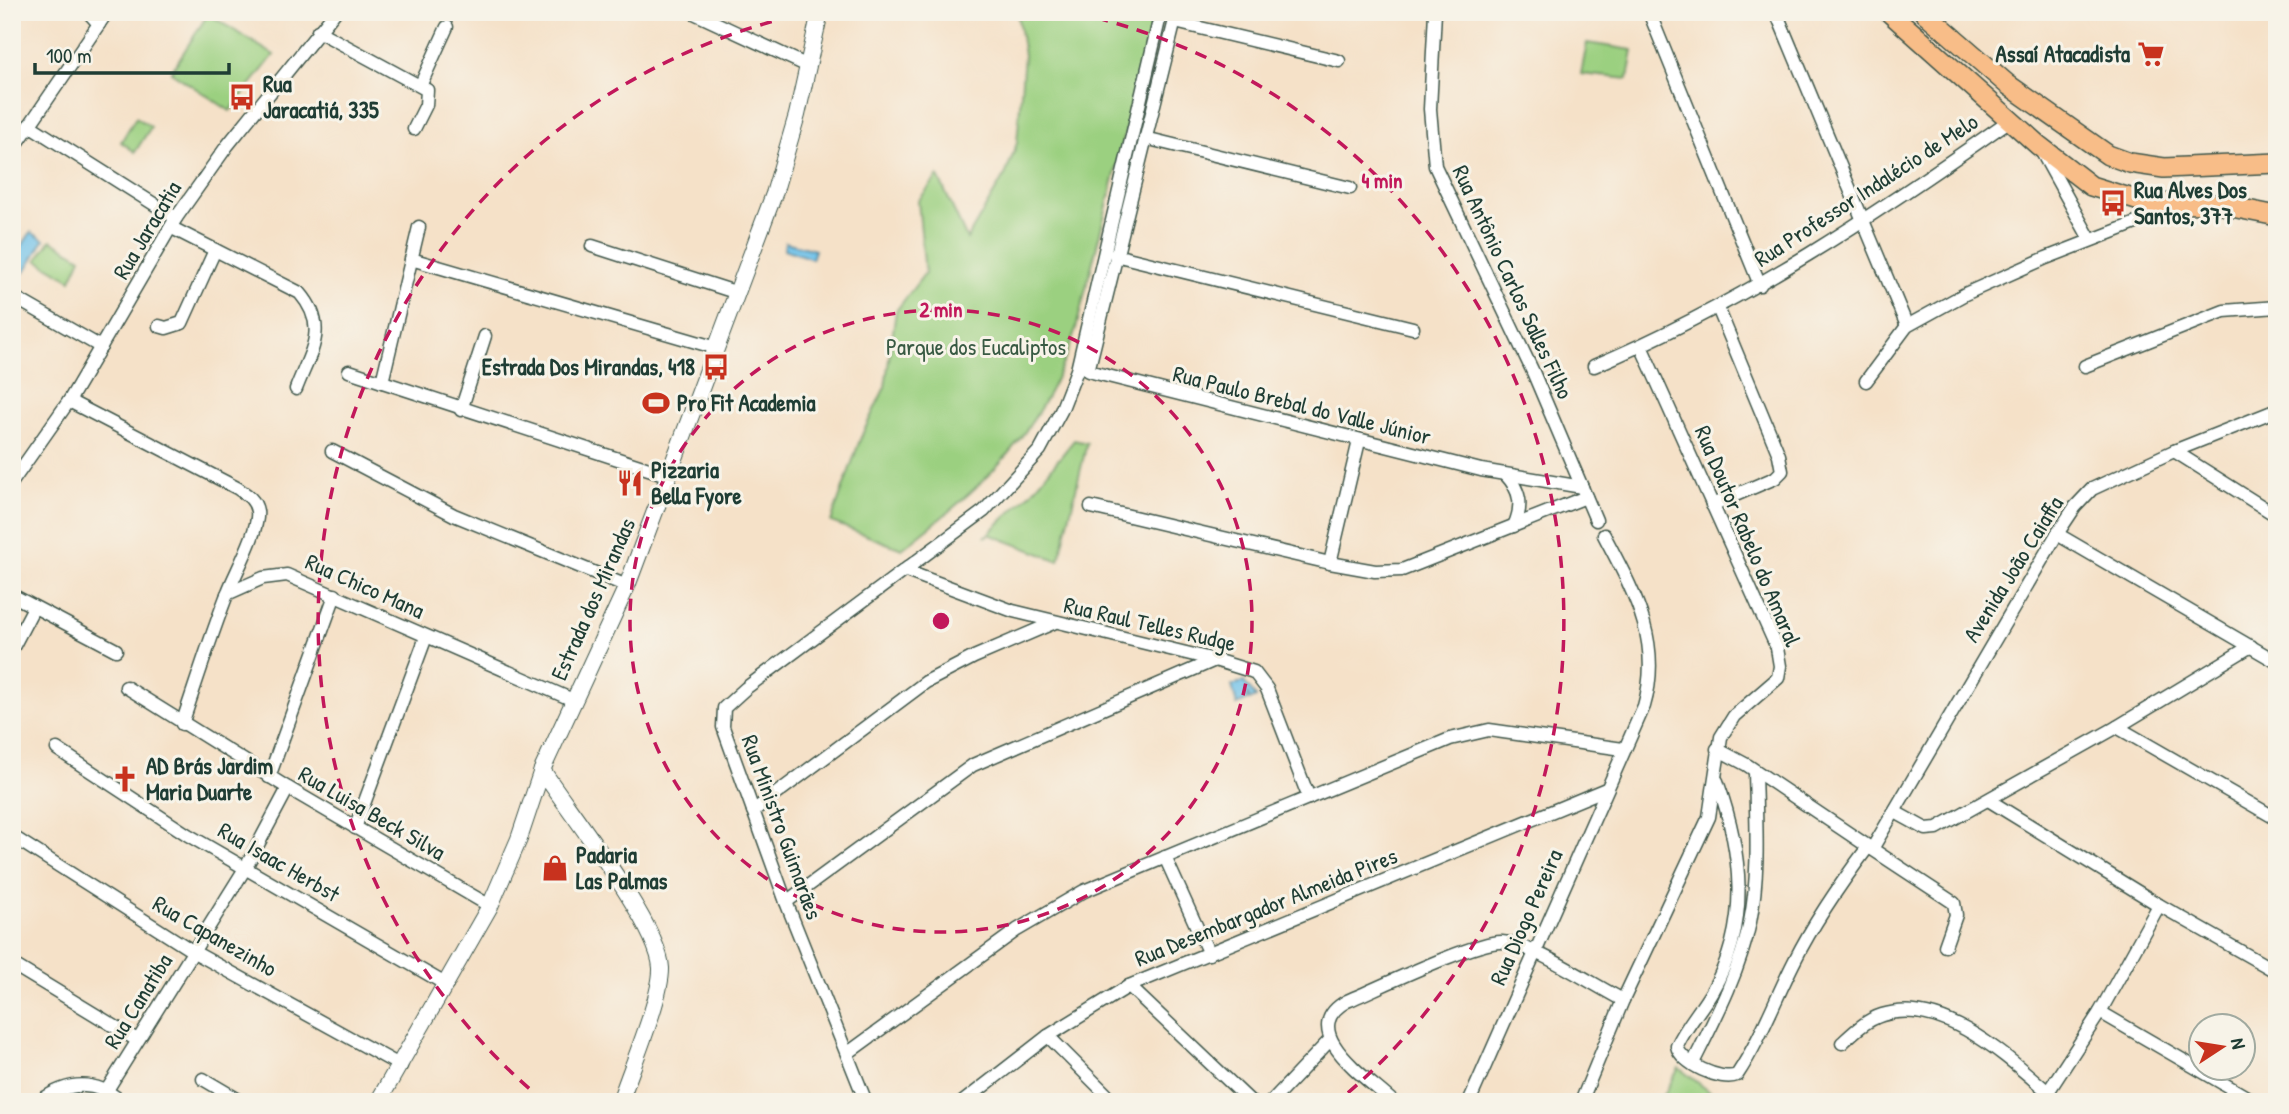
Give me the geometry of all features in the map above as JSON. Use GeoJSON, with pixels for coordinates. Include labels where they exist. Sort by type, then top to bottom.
{"type":"FeatureCollection","features":[{"type":"Feature","properties":{"kind":"main road"},"geometry":{"type":"LineString","coordinates":[[1889,12],[2038,145],[2091,186],[2146,203],[2217,204],[2272,210]]}},
{"type":"Feature","properties":{"kind":"main road"},"geometry":{"type":"LineString","coordinates":[[1924,12],[2007,85],[2108,155],[2130,163],[2164,168],[2275,163]]}},
{"type":"Feature","properties":{"kind":"street"},"geometry":{"type":"LineString","coordinates":[[88,12],[99,24]]}},
{"type":"Feature","properties":{"kind":"street"},"geometry":{"type":"LineString","coordinates":[[12,151],[107,12]]}},
{"type":"Feature","properties":{"kind":"street","name":"Rua Jaracatia"},"geometry":{"type":"LineString","coordinates":[[12,482],[69,401],[174,223],[227,146],[335,12]]}},
{"type":"Feature","properties":{"kind":"street"},"geometry":{"type":"LineString","coordinates":[[692,12],[808,66]]}},
{"type":"Feature","properties":{"kind":"street","name":"Estrada dos Mirandas"},"geometry":{"type":"LineString","coordinates":[[378,1102],[401,1066],[490,906],[519,839],[542,770],[627,586],[738,293],[786,157],[820,12]]}},
{"type":"Feature","properties":{"kind":"street"},"geometry":{"type":"LineString","coordinates":[[906,571],[953,537],[1003,492],[1040,450],[1061,411],[1085,338],[1161,12]]}},
{"type":"Feature","properties":{"kind":"street","name":"Rua Antônio Carlos Salles Filho"},"geometry":{"type":"LineString","coordinates":[[1435,12],[1430,109],[1435,166],[1596,520]]}},
{"type":"Feature","properties":{"kind":"street"},"geometry":{"type":"LineString","coordinates":[[1649,12],[1760,285]]}},
{"type":"Feature","properties":{"kind":"street"},"geometry":{"type":"LineString","coordinates":[[1776,12],[1907,326]]}},
{"type":"Feature","properties":{"kind":"street"},"geometry":{"type":"LineString","coordinates":[[1339,61],[1176,17],[1115,255],[1413,328]]}},
{"type":"Feature","properties":{"kind":"street"},"geometry":{"type":"LineString","coordinates":[[421,84],[447,27]]}},
{"type":"Feature","properties":{"kind":"street"},"geometry":{"type":"LineString","coordinates":[[317,31],[421,84],[427,90],[427,97],[414,129]]}},
{"type":"Feature","properties":{"kind":"street","name":"Rua Professor Indalécio de Melo"},"geometry":{"type":"LineString","coordinates":[[1594,366],[1641,346],[1760,285],[1863,223],[2010,120]]}},
{"type":"Feature","properties":{"kind":"street"},"geometry":{"type":"LineString","coordinates":[[29,125],[215,250],[300,293],[317,320],[318,332],[296,389]]}},
{"type":"Feature","properties":{"kind":"street"},"geometry":{"type":"LineString","coordinates":[[1145,138],[1350,188]]}},
{"type":"Feature","properties":{"kind":"street"},"geometry":{"type":"LineString","coordinates":[[2038,145],[2090,239]]}},
{"type":"Feature","properties":{"kind":"street"},"geometry":{"type":"LineString","coordinates":[[1866,381],[1907,326],[1965,294],[2090,239],[2184,205]]}},
{"type":"Feature","properties":{"kind":"street"},"geometry":{"type":"LineString","coordinates":[[382,382],[419,227]]}},
{"type":"Feature","properties":{"kind":"street"},"geometry":{"type":"LineString","coordinates":[[593,246],[738,293]]}},
{"type":"Feature","properties":{"kind":"street"},"geometry":{"type":"LineString","coordinates":[[159,326],[174,327],[181,323],[215,250]]}},
{"type":"Feature","properties":{"kind":"street","name":"Rua Paulo Brebal do Valle Júnior"},"geometry":{"type":"LineString","coordinates":[[1115,255],[1088,371],[1359,441],[1584,492]]}},
{"type":"Feature","properties":{"kind":"street"},"geometry":{"type":"LineString","coordinates":[[411,259],[717,348]]}},
{"type":"Feature","properties":{"kind":"street"},"geometry":{"type":"LineString","coordinates":[[12,296],[102,347]]}},
{"type":"Feature","properties":{"kind":"street"},"geometry":{"type":"LineString","coordinates":[[2085,366],[2224,312],[2277,307]]}},
{"type":"Feature","properties":{"kind":"street"},"geometry":{"type":"LineString","coordinates":[[1712,505],[1775,478],[1782,471],[1779,455],[1718,308]]}},
{"type":"Feature","properties":{"kind":"street"},"geometry":{"type":"LineString","coordinates":[[461,410],[485,336]]}},
{"type":"Feature","properties":{"kind":"street","name":"Rua Doutor Rabelo do Amaral"},"geometry":{"type":"LineString","coordinates":[[1581,1102],[1623,1000],[1690,864],[1709,817],[1717,781],[1717,749],[1734,716],[1772,684],[1777,678],[1780,666],[1777,648],[1641,346]]}},
{"type":"Feature","properties":{"kind":"street"},"geometry":{"type":"LineString","coordinates":[[349,371],[461,410],[670,476]]}},
{"type":"Feature","properties":{"kind":"street"},"geometry":{"type":"LineString","coordinates":[[69,401],[237,488],[253,500],[258,514],[182,724]]}},
{"type":"Feature","properties":{"kind":"street","name":"Avenida João Caiaffa"},"geometry":{"type":"LineString","coordinates":[[1693,1063],[1719,1077],[1737,1075],[1762,1032],[1795,960],[1825,907],[1895,812],[1902,796],[2075,507],[2092,489],[2174,451],[2277,410]]}},
{"type":"Feature","properties":{"kind":"street"},"geometry":{"type":"LineString","coordinates":[[1330,562],[1359,441]]}},
{"type":"Feature","properties":{"kind":"street"},"geometry":{"type":"LineString","coordinates":[[2174,451],[2277,516]]}},
{"type":"Feature","properties":{"kind":"street"},"geometry":{"type":"LineString","coordinates":[[332,452],[454,516],[627,586]]}},
{"type":"Feature","properties":{"kind":"street"},"geometry":{"type":"LineString","coordinates":[[1506,475],[1519,497],[1520,507],[1514,526]]}},
{"type":"Feature","properties":{"kind":"street"},"geometry":{"type":"LineString","coordinates":[[1091,507],[1375,571],[1402,570],[1514,526],[1584,492]]}},
{"type":"Feature","properties":{"kind":"street"},"geometry":{"type":"LineString","coordinates":[[2057,534],[2277,662]]}},
{"type":"Feature","properties":{"kind":"street"},"geometry":{"type":"LineString","coordinates":[[848,1054],[1017,930],[1084,891],[1450,739],[1489,730],[1623,749],[1644,706],[1650,686],[1650,637],[1604,535]]}},
{"type":"Feature","properties":{"kind":"street","name":"Rua Raul Telles Rudge"},"geometry":{"type":"LineString","coordinates":[[906,571],[1053,623],[1215,660],[1254,672],[1262,680],[1309,798]]}},
{"type":"Feature","properties":{"kind":"street","name":"Rua Ministro Guimarães"},"geometry":{"type":"LineString","coordinates":[[866,1102],[786,902],[753,811],[723,727],[724,708],[746,688],[906,571]]}},
{"type":"Feature","properties":{"kind":"street","name":"Rua Chico Mana"},"geometry":{"type":"LineString","coordinates":[[227,594],[279,574],[335,595],[573,700]]}},
{"type":"Feature","properties":{"kind":"street"},"geometry":{"type":"LineString","coordinates":[[12,595],[116,650]]}},
{"type":"Feature","properties":{"kind":"street"},"geometry":{"type":"LineString","coordinates":[[269,777],[335,595]]}},
{"type":"Feature","properties":{"kind":"street"},"geometry":{"type":"LineString","coordinates":[[12,649],[34,607]]}},
{"type":"Feature","properties":{"kind":"street"},"geometry":{"type":"LineString","coordinates":[[753,811],[926,682],[1053,623]]}},
{"type":"Feature","properties":{"kind":"street"},"geometry":{"type":"LineString","coordinates":[[355,828],[426,637]]}},
{"type":"Feature","properties":{"kind":"street"},"geometry":{"type":"LineString","coordinates":[[1895,812],[1909,821],[1932,829],[1990,801],[2251,646]]}},
{"type":"Feature","properties":{"kind":"street"},"geometry":{"type":"LineString","coordinates":[[786,902],[973,765],[1215,660]]}},
{"type":"Feature","properties":{"kind":"street","name":"Rua Luisa Beck Silva"},"geometry":{"type":"LineString","coordinates":[[126,687],[269,777],[490,906]]}},
{"type":"Feature","properties":{"kind":"street"},"geometry":{"type":"LineString","coordinates":[[2117,727],[2277,818]]}},
{"type":"Feature","properties":{"kind":"street","name":"Rua Isaac Herbst"},"geometry":{"type":"LineString","coordinates":[[57,749],[149,811],[447,985]]}},
{"type":"Feature","properties":{"kind":"street","name":"Rua Diogo Pereira"},"geometry":{"type":"LineString","coordinates":[[1469,1102],[1623,749]]}},
{"type":"Feature","properties":{"kind":"street"},"geometry":{"type":"LineString","coordinates":[[1717,749],[1755,771],[1954,903],[1956,915],[1945,946]]}},
{"type":"Feature","properties":{"kind":"street"},"geometry":{"type":"LineString","coordinates":[[542,770],[643,920],[659,953],[661,970],[657,990],[620,1102]]}},
{"type":"Feature","properties":{"kind":"street"},"geometry":{"type":"LineString","coordinates":[[1717,781],[1733,829],[1740,880],[1740,904],[1730,947],[1713,990],[1677,1046],[1680,1054],[1693,1063],[1733,975],[1750,923],[1756,868],[1755,771]]}},
{"type":"Feature","properties":{"kind":"street","name":"Rua Canatiba"},"geometry":{"type":"LineString","coordinates":[[107,1090],[246,867],[288,788]]}},
{"type":"Feature","properties":{"kind":"street","name":"Rua Desembargador Almeida Pires"},"geometry":{"type":"LineString","coordinates":[[972,1099],[1048,1036],[1129,986],[1606,789]]}},
{"type":"Feature","properties":{"kind":"street"},"geometry":{"type":"LineString","coordinates":[[1990,801],[2159,905],[2277,972]]}},
{"type":"Feature","properties":{"kind":"street","name":"Rua Capanezinho"},"geometry":{"type":"LineString","coordinates":[[12,836],[194,952],[401,1066]]}},
{"type":"Feature","properties":{"kind":"street"},"geometry":{"type":"LineString","coordinates":[[1165,857],[1209,954]]}},
{"type":"Feature","properties":{"kind":"street"},"geometry":{"type":"LineString","coordinates":[[1842,1043],[1862,1025],[1882,1015],[1896,1012],[1927,1014],[1964,1029],[2044,1097],[2100,1012],[2159,905]]}},
{"type":"Feature","properties":{"kind":"street"},"geometry":{"type":"LineString","coordinates":[[1394,1102],[1347,1061],[1330,1040],[1329,1016],[1334,1009],[1347,1001],[1478,947],[1502,942],[1534,952],[1623,1000]]}},
{"type":"Feature","properties":{"kind":"street"},"geometry":{"type":"LineString","coordinates":[[12,964],[137,1040]]}},
{"type":"Feature","properties":{"kind":"street"},"geometry":{"type":"LineString","coordinates":[[1129,986],[1251,1102]]}},
{"type":"Feature","properties":{"kind":"street"},"geometry":{"type":"LineString","coordinates":[[2100,1012],[2255,1102]]}},
{"type":"Feature","properties":{"kind":"street"},"geometry":{"type":"LineString","coordinates":[[1048,1036],[1114,1102]]}},
{"type":"Feature","properties":{"kind":"street"},"geometry":{"type":"LineString","coordinates":[[1272,1102],[1330,1040]]}},
{"type":"Feature","properties":{"kind":"street"},"geometry":{"type":"LineString","coordinates":[[203,1079],[242,1102]]}},
{"type":"Feature","properties":{"kind":"street"},"geometry":{"type":"LineString","coordinates":[[39,1102],[66,1087],[80,1084],[107,1090],[122,1102]]}},
{"type":"Feature","properties":{"kind":"green space","name":"Parque dos Eucaliptos"},"geometry":{"type":"Polygon","coordinates":[[[1017,12],[1156,12],[1075,332],[1061,369],[1045,401],[1007,455],[960,502],[902,549],[831,522],[861,437],[885,387],[896,311],[925,273],[918,201],[938,176],[967,239],[1006,173],[1017,143],[1024,55],[1017,12]]]}},
{"type":"Feature","properties":{"kind":"green space"},"geometry":{"type":"Polygon","coordinates":[[[208,14],[274,55],[230,111],[171,72],[208,14]]]}},
{"type":"Feature","properties":{"kind":"green space"},"geometry":{"type":"Polygon","coordinates":[[[1587,43],[1633,50],[1628,79],[1581,74],[1587,43]]]}},
{"type":"Feature","properties":{"kind":"green space"},"geometry":{"type":"Polygon","coordinates":[[[136,117],[151,127],[135,152],[121,142],[136,117]]]}},
{"type":"Feature","properties":{"kind":"green space"},"geometry":{"type":"Polygon","coordinates":[[[51,240],[81,258],[71,280],[37,260],[51,240]]]}},
{"type":"Feature","properties":{"kind":"green space"},"geometry":{"type":"Polygon","coordinates":[[[1074,440],[1087,443],[1059,561],[989,534],[985,537],[1032,492],[1074,440]]]}},
{"type":"Feature","properties":{"kind":"green space"},"geometry":{"type":"Polygon","coordinates":[[[1679,1068],[1723,1102],[1660,1102],[1679,1068]]]}},
{"type":"Feature","properties":{"kind":"water"},"geometry":{"type":"Polygon","coordinates":[[[31,232],[44,240],[24,273],[12,266],[12,261],[31,232]]]}},
{"type":"Feature","properties":{"kind":"water"},"geometry":{"type":"Polygon","coordinates":[[[785,242],[815,250],[812,259],[784,249],[785,242]]]}},
{"type":"Feature","properties":{"kind":"water"},"geometry":{"type":"Polygon","coordinates":[[[1244,682],[1256,697],[1250,700],[1248,694],[1248,700],[1237,705],[1232,686],[1244,682]]]}},
{"type":"Feature","properties":{"kind":"place","name":"Assaí Atacadista"},"geometry":{"type":"Point","coordinates":[2151,54]}},
{"type":"Feature","properties":{"kind":"place","name":"Rua Jaracatiá, 335"},"geometry":{"type":"Point","coordinates":[242,97]}},
{"type":"Feature","properties":{"kind":"place","name":"Rua Alves Dos Santos, 377"},"geometry":{"type":"Point","coordinates":[2113,203]}},
{"type":"Feature","properties":{"kind":"place","name":"Estrada Dos Mirandas, 418"},"geometry":{"type":"Point","coordinates":[716,367]}},
{"type":"Feature","properties":{"kind":"place","name":"Pro Fit Academia"},"geometry":{"type":"Point","coordinates":[656,403]}},
{"type":"Feature","properties":{"kind":"place","name":"Pizzaria Bella Fyore"},"geometry":{"type":"Point","coordinates":[630,483]}},
{"type":"Feature","properties":{"kind":"place","name":"AD Brás Jardim Maria Duarte"},"geometry":{"type":"Point","coordinates":[125,779]}},
{"type":"Feature","properties":{"kind":"place","name":"Padaria Las Palmas"},"geometry":{"type":"Point","coordinates":[555,868]}}]}
